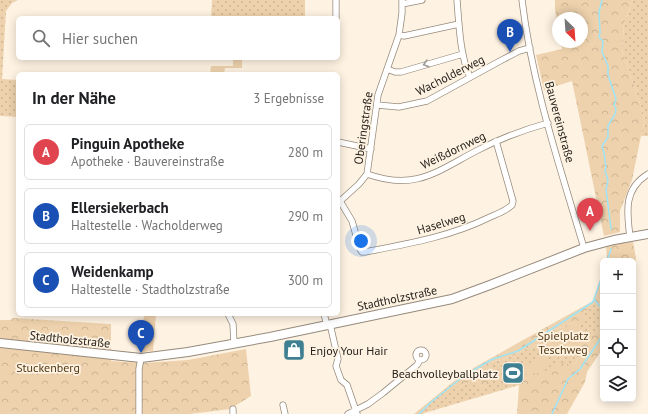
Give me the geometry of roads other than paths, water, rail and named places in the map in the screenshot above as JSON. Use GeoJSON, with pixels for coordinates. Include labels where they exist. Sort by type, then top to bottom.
{"type":"FeatureCollection","features":[{"type":"Feature","properties":{"kind":"street"},"geometry":{"type":"LineString","coordinates":[[336,0],[336,16]]}},
{"type":"Feature","properties":{"kind":"street"},"geometry":{"type":"LineString","coordinates":[[402,2],[422,0]]}},
{"type":"Feature","properties":{"kind":"street"},"geometry":{"type":"LineString","coordinates":[[457,0],[463,54],[470,77]]}},
{"type":"Feature","properties":{"kind":"street","name":"Bauvereinstraße"},"geometry":{"type":"LineString","coordinates":[[522,0],[530,48],[548,123],[584,248]]}},
{"type":"Feature","properties":{"kind":"street","name":"Oberingstraße"},"geometry":{"type":"LineString","coordinates":[[340,201],[359,184],[367,174],[376,105],[380,88],[399,35],[402,2]]}},
{"type":"Feature","properties":{"kind":"street"},"geometry":{"type":"LineString","coordinates":[[399,35],[404,36],[459,24]]}},
{"type":"Feature","properties":{"kind":"street","name":"Wacholderweg"},"geometry":{"type":"LineString","coordinates":[[376,105],[399,108],[417,104],[439,95],[519,51],[530,48]]}},
{"type":"Feature","properties":{"kind":"street"},"geometry":{"type":"LineString","coordinates":[[388,69],[395,72],[401,72],[463,54]]}},
{"type":"Feature","properties":{"kind":"street","name":"Weißdornweg"},"geometry":{"type":"LineString","coordinates":[[367,174],[398,181],[422,178],[441,170],[496,141],[521,131],[548,123]]}},
{"type":"Feature","properties":{"kind":"street","name":"Haselweg"},"geometry":{"type":"LineString","coordinates":[[340,203],[352,221],[362,252],[419,242],[466,228],[497,214],[512,205],[513,201],[496,141]]}},
{"type":"Feature","properties":{"kind":"street"},"geometry":{"type":"LineString","coordinates":[[340,142],[371,149]]}},
{"type":"Feature","properties":{"kind":"street"},"geometry":{"type":"LineString","coordinates":[[630,237],[628,217],[629,197],[636,184],[648,174]]}},
{"type":"Feature","properties":{"kind":"street","name":"Stadtholzstraße"},"geometry":{"type":"LineString","coordinates":[[0,343],[141,358],[166,356],[234,344],[452,299],[584,248],[614,240],[648,234]]}},
{"type":"Feature","properties":{"kind":"street"},"geometry":{"type":"LineString","coordinates":[[229,316],[233,324],[234,344]]}},
{"type":"Feature","properties":{"kind":"street"},"geometry":{"type":"LineString","coordinates":[[325,316],[329,325],[338,359],[336,366],[341,380],[347,386],[357,412]]}},
{"type":"Feature","properties":{"kind":"street"},"geometry":{"type":"LineString","coordinates":[[139,414],[139,369],[141,358]]}},
{"type":"Feature","properties":{"kind":"street"},"geometry":{"type":"LineString","coordinates":[[348,414],[357,412],[383,393],[417,365],[420,360]]}},
{"type":"Feature","properties":{"kind":"street"},"geometry":{"type":"LineString","coordinates":[[283,405],[285,414]]}},
{"type":"Feature","properties":{"kind":"waterway"},"geometry":{"type":"LineString","coordinates":[[602,0],[599,12],[599,37],[603,41],[602,52],[608,66],[608,75],[616,99],[614,105],[616,109],[615,114],[608,126],[608,137],[602,146],[608,181],[606,189],[611,229]]}},
{"type":"Feature","properties":{"kind":"waterway"},"geometry":{"type":"LineString","coordinates":[[608,258],[611,249]]}},
{"type":"Feature","properties":{"kind":"waterway"},"geometry":{"type":"LineString","coordinates":[[600,282],[594,299],[600,306]]}},
{"type":"Feature","properties":{"kind":"waterway"},"geometry":{"type":"LineString","coordinates":[[419,414],[430,403],[465,375],[493,359],[518,351],[593,302],[594,299]]}},
{"type":"Feature","properties":{"kind":"waterway"},"geometry":{"type":"LineString","coordinates":[[552,414],[568,379],[580,369],[600,339]]}},
{"type":"Feature","properties":{"kind":"place","name":"Ellersiekerbach"},"geometry":{"type":"Point","coordinates":[510,52]}},
{"type":"Feature","properties":{"kind":"place","name":"Pinguin Apotheke"},"geometry":{"type":"Point","coordinates":[590,231]}},
{"type":"Feature","properties":{"kind":"place","name":"Enjoy Your Hair"},"geometry":{"type":"Point","coordinates":[294,350]}},
{"type":"Feature","properties":{"kind":"place","name":"Weidenkamp"},"geometry":{"type":"Point","coordinates":[141,353]}},
{"type":"Feature","properties":{"kind":"place","name":"Beachvolleyballplatz"},"geometry":{"type":"Point","coordinates":[513,373]}},
{"type":"Feature","properties":{"kind":"park label","name":"Spielplatz Teschweg"},"geometry":{"type":"Point","coordinates":[563,342]}},
{"type":"Feature","properties":{"kind":"park label","name":"Stuckenberg"},"geometry":{"type":"Point","coordinates":[48,367]}}]}
